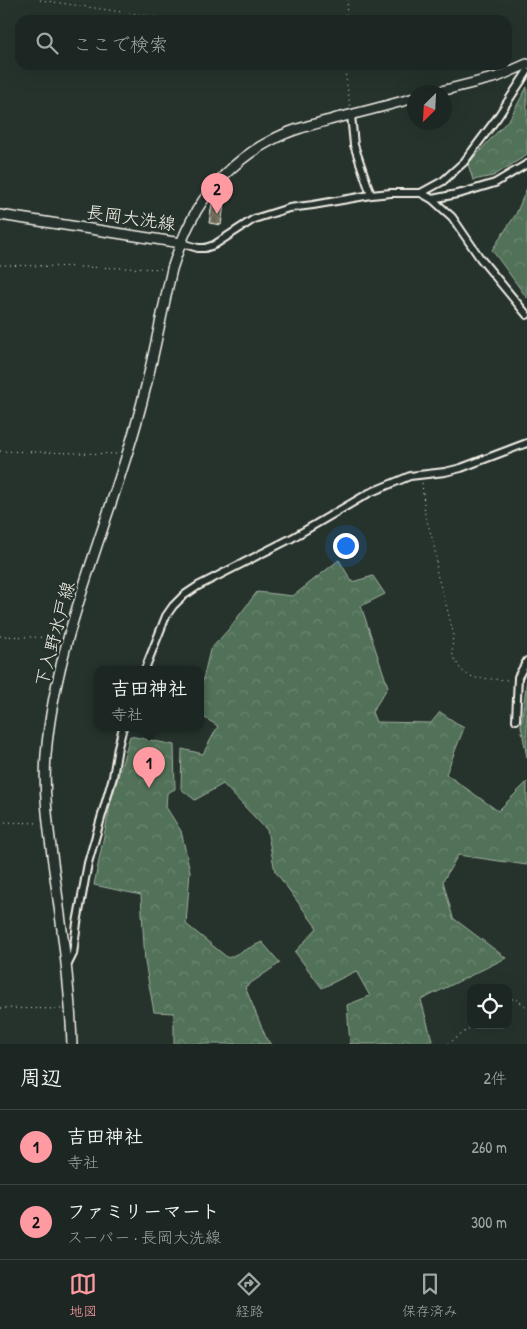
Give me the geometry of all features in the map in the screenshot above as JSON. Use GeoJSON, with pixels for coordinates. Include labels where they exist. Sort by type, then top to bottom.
{"type":"FeatureCollection","features":[{"type":"Feature","properties":{"kind":"main road"},"geometry":{"type":"LineString","coordinates":[[452,88],[505,74],[527,64]]}},
{"type":"Feature","properties":{"kind":"main road","name":"長岡大洗線"},"geometry":{"type":"LineString","coordinates":[[0,215],[181,243],[189,224],[205,199],[225,175],[244,158],[271,140],[305,127],[407,100]]}},
{"type":"Feature","properties":{"kind":"main road","name":"下入野水戸線"},"geometry":{"type":"LineString","coordinates":[[72,1044],[67,966],[48,823],[45,780],[47,740],[68,638],[140,410],[172,269],[181,243]]}},
{"type":"Feature","properties":{"kind":"street"},"geometry":{"type":"LineString","coordinates":[[421,194],[443,181],[464,162],[497,118],[527,72]]}},
{"type":"Feature","properties":{"kind":"street"},"geometry":{"type":"LineString","coordinates":[[351,115],[354,145],[371,195]]}},
{"type":"Feature","properties":{"kind":"street"},"geometry":{"type":"LineString","coordinates":[[432,199],[462,193],[495,183],[527,164]]}},
{"type":"Feature","properties":{"kind":"street"},"geometry":{"type":"LineString","coordinates":[[181,243],[205,248],[214,245],[254,219],[289,208],[371,195],[390,193],[421,194],[432,199],[452,217],[480,258],[527,315]]}},
{"type":"Feature","properties":{"kind":"street"},"geometry":{"type":"LineString","coordinates":[[146,666],[166,616],[183,596],[198,586],[292,538],[369,493],[410,476],[461,468],[527,443]]}},
{"type":"Feature","properties":{"kind":"street"},"geometry":{"type":"LineString","coordinates":[[516,720],[518,677],[527,661]]}},
{"type":"Feature","properties":{"kind":"street"},"geometry":{"type":"LineString","coordinates":[[67,966],[72,954],[88,863],[113,777],[122,731]]}},
{"type":"Feature","properties":{"kind":"path"},"geometry":{"type":"LineString","coordinates":[[40,0],[142,15]]}},
{"type":"Feature","properties":{"kind":"path"},"geometry":{"type":"LineString","coordinates":[[346,15],[348,0]]}},
{"type":"Feature","properties":{"kind":"path"},"geometry":{"type":"LineString","coordinates":[[345,70],[351,115]]}},
{"type":"Feature","properties":{"kind":"path"},"geometry":{"type":"LineString","coordinates":[[494,70],[505,74]]}},
{"type":"Feature","properties":{"kind":"path"},"geometry":{"type":"LineString","coordinates":[[0,265],[172,269]]}},
{"type":"Feature","properties":{"kind":"path"},"geometry":{"type":"LineString","coordinates":[[0,451],[127,454]]}},
{"type":"Feature","properties":{"kind":"path"},"geometry":{"type":"LineString","coordinates":[[421,475],[425,514],[436,556],[436,574],[453,632],[452,652],[454,658],[461,670],[476,678],[518,681]]}},
{"type":"Feature","properties":{"kind":"path"},"geometry":{"type":"LineString","coordinates":[[0,636],[68,638]]}},
{"type":"Feature","properties":{"kind":"path"},"geometry":{"type":"LineString","coordinates":[[0,822],[48,823]]}},
{"type":"Feature","properties":{"kind":"path"},"geometry":{"type":"LineString","coordinates":[[512,999],[514,998],[527,1007]]}},
{"type":"Feature","properties":{"kind":"path"},"geometry":{"type":"LineString","coordinates":[[0,1008],[70,1010]]}},
{"type":"Feature","properties":{"kind":"path"},"geometry":{"type":"LineString","coordinates":[[448,1044],[469,1029]]}},
{"type":"Feature","properties":{"kind":"green space"},"geometry":{"type":"Polygon","coordinates":[[[527,87],[527,155],[493,176],[473,180],[468,164],[510,118],[527,87]]]}},
{"type":"Feature","properties":{"kind":"green space"},"geometry":{"type":"Polygon","coordinates":[[[527,188],[527,298],[492,250],[516,214],[527,188]]]}},
{"type":"Feature","properties":{"kind":"green space"},"geometry":{"type":"Polygon","coordinates":[[[339,560],[352,582],[373,576],[385,594],[361,606],[388,687],[372,712],[376,722],[431,723],[440,712],[464,728],[446,774],[498,811],[527,782],[527,865],[458,855],[443,881],[453,918],[506,958],[421,1000],[433,1044],[350,1044],[347,1005],[370,996],[356,971],[322,988],[295,952],[317,928],[275,871],[267,830],[223,784],[195,800],[181,789],[182,749],[203,754],[218,726],[204,717],[204,675],[210,650],[257,592],[293,596],[339,560]]]}},
{"type":"Feature","properties":{"kind":"green space"},"geometry":{"type":"Polygon","coordinates":[[[527,678],[527,757],[521,726],[527,678]]]}},
{"type":"Feature","properties":{"kind":"green space"},"geometry":{"type":"Polygon","coordinates":[[[130,736],[174,745],[175,789],[167,793],[166,807],[181,831],[190,871],[186,924],[228,958],[262,942],[280,963],[245,987],[267,1040],[272,1044],[174,1044],[174,1013],[154,1012],[145,962],[141,895],[94,885],[111,801],[130,736]]]}},
{"type":"Feature","properties":{"kind":"building"},"geometry":{"type":"Polygon","coordinates":[[[212,203],[224,205],[221,225],[209,223],[212,203]]]}},
{"type":"Feature","properties":{"kind":"place","name":"ファミリーマート"},"geometry":{"type":"Point","coordinates":[217,214]}},
{"type":"Feature","properties":{"kind":"place","name":"吉田神社"},"geometry":{"type":"Point","coordinates":[149,788]}}]}
